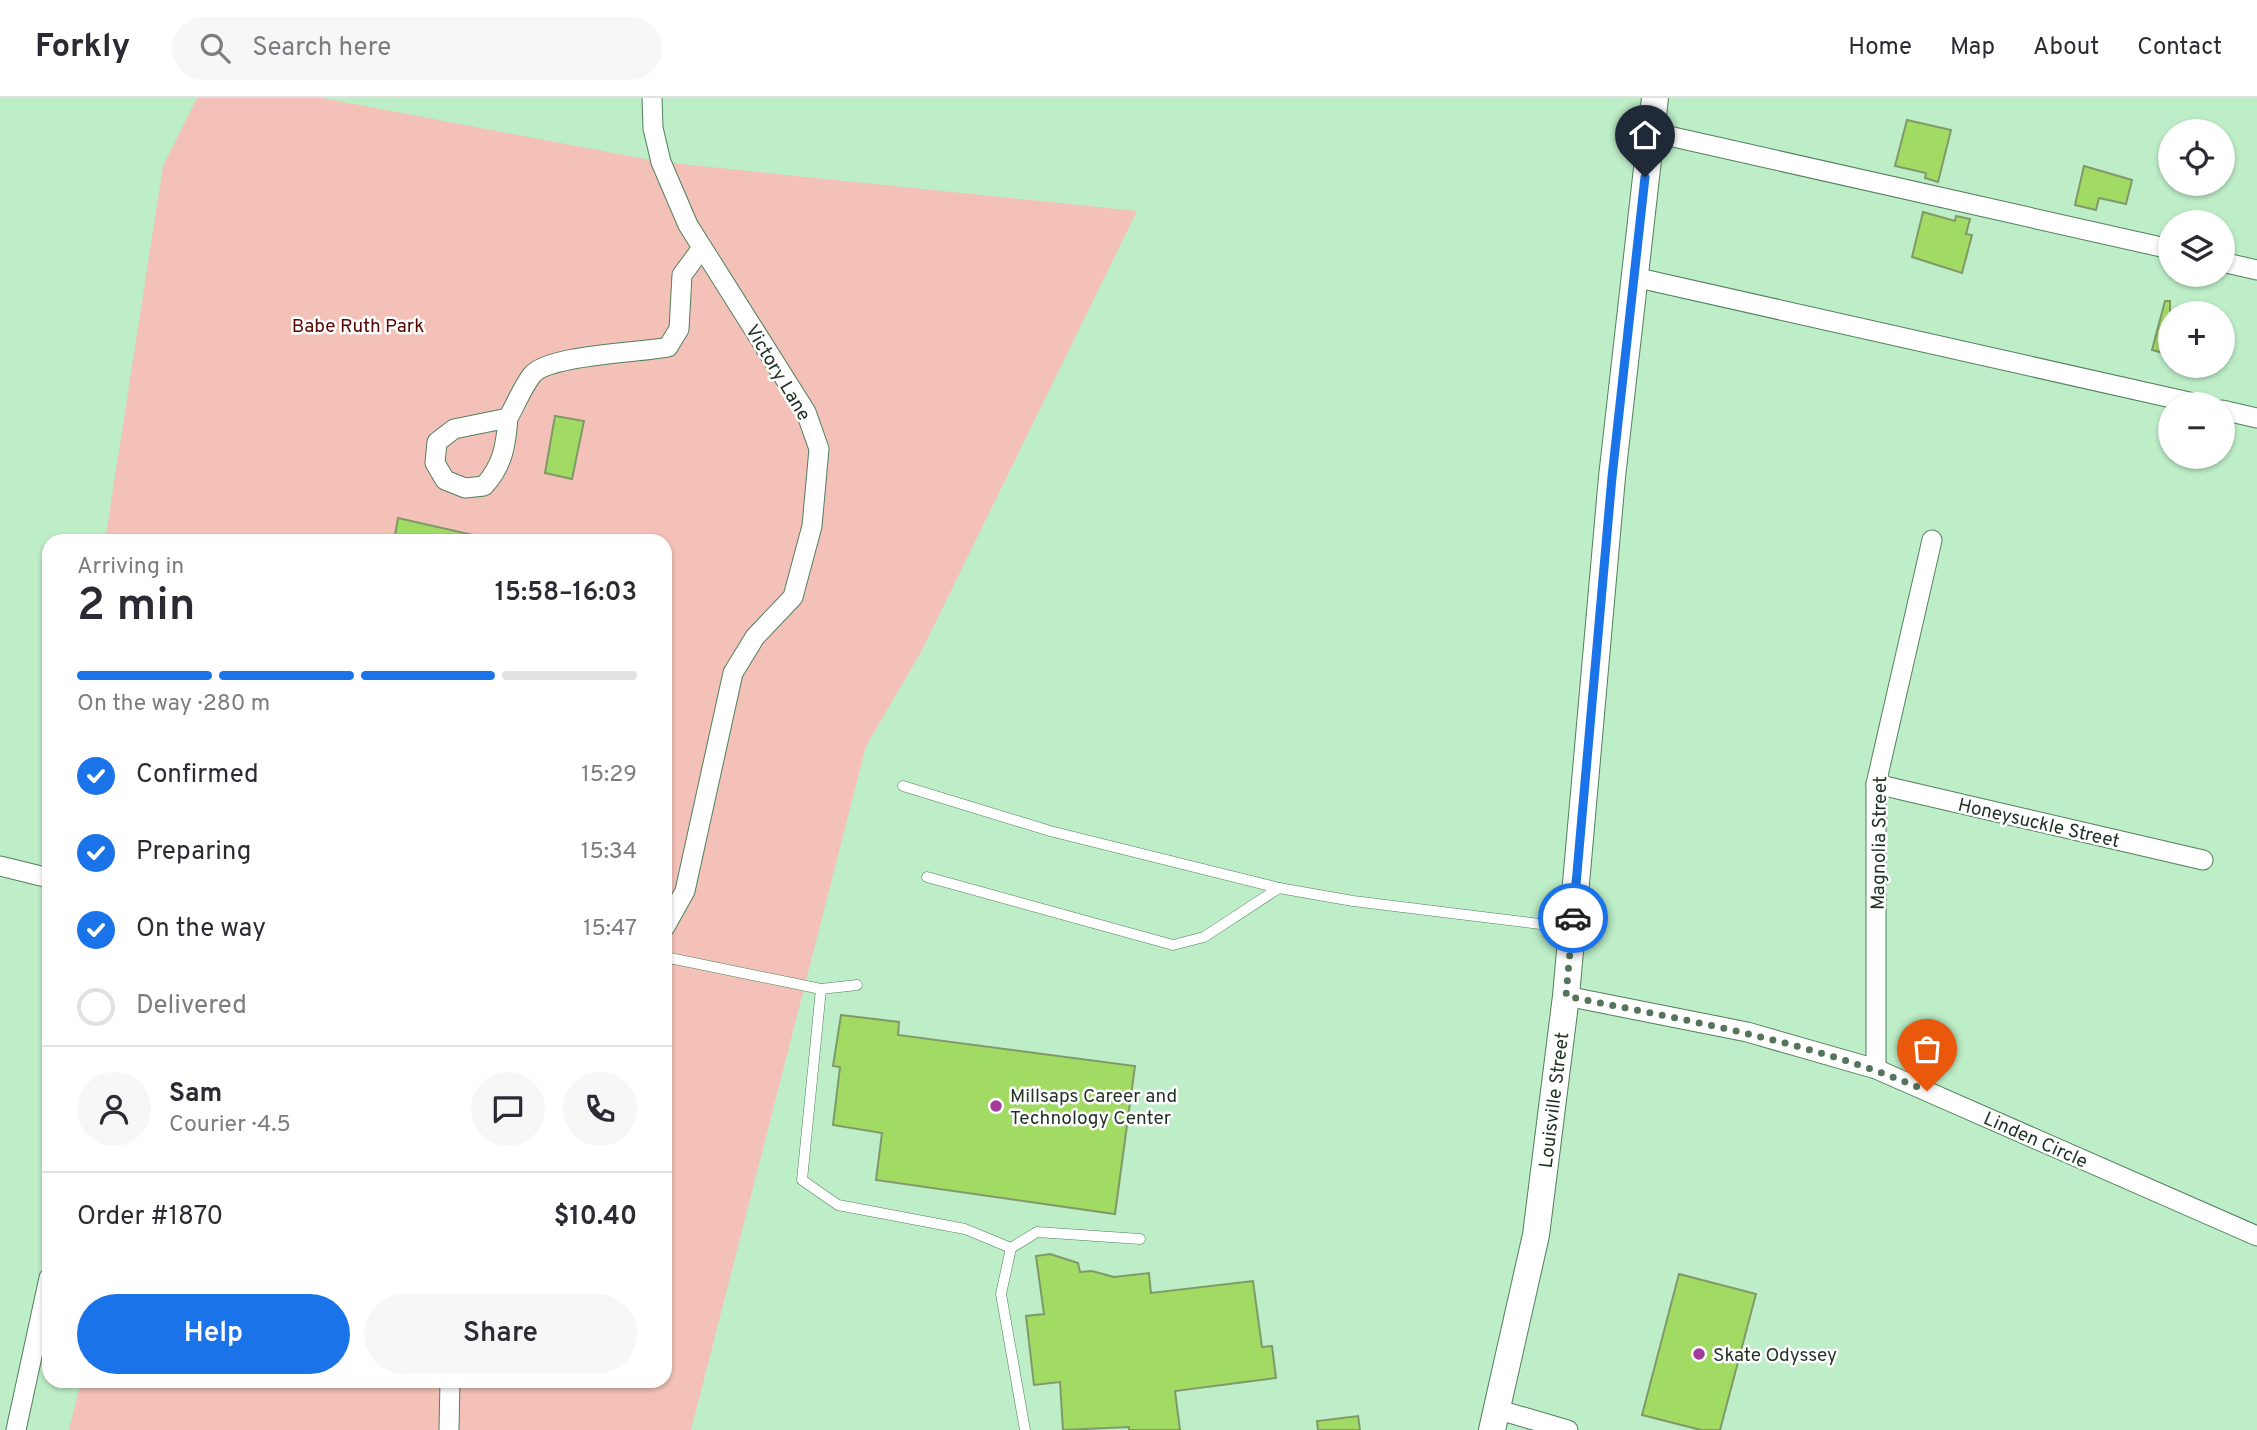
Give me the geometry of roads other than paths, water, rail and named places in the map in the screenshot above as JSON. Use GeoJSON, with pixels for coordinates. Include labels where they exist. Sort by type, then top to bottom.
{"type":"FeatureCollection","features":[{"type":"Feature","properties":{"kind":"main road","name":"Louisville Street"},"geometry":{"type":"LineString","coordinates":[[1496,1420],[1536,1235],[1566,996],[1611,490],[1655,98]]}},
{"type":"Feature","properties":{"kind":"street","name":"Victory Lane"},"geometry":{"type":"LineString","coordinates":[[652,98],[653,128],[661,162],[688,225],[806,412],[819,449],[812,526],[793,597],[755,637],[733,673],[685,891],[672,914]]}},
{"type":"Feature","properties":{"kind":"street"},"geometry":{"type":"LineString","coordinates":[[1651,132],[2158,246]]}},
{"type":"Feature","properties":{"kind":"street"},"geometry":{"type":"LineString","coordinates":[[508,418],[533,373],[571,357],[636,353],[668,347],[679,329],[682,275],[702,248]]}},
{"type":"Feature","properties":{"kind":"street"},"geometry":{"type":"LineString","coordinates":[[2235,265],[2257,270]]}},
{"type":"Feature","properties":{"kind":"street"},"geometry":{"type":"LineString","coordinates":[[1634,277],[2158,395]]}},
{"type":"Feature","properties":{"kind":"street"},"geometry":{"type":"LineString","coordinates":[[2235,413],[2257,418]]}},
{"type":"Feature","properties":{"kind":"street","name":"Magnolia Street"},"geometry":{"type":"LineString","coordinates":[[1876,1069],[1876,784],[1932,540]]}},
{"type":"Feature","properties":{"kind":"street","name":"Honeysuckle Street"},"geometry":{"type":"LineString","coordinates":[[1876,784],[2203,860]]}},
{"type":"Feature","properties":{"kind":"street"},"geometry":{"type":"LineString","coordinates":[[0,866],[42,876]]}},
{"type":"Feature","properties":{"kind":"street","name":"Linden Circle"},"geometry":{"type":"LineString","coordinates":[[1566,996],[1746,1032],[1876,1069],[2257,1236]]}},
{"type":"Feature","properties":{"kind":"street"},"geometry":{"type":"LineString","coordinates":[[16,1430],[42,1310]]}},
{"type":"Feature","properties":{"kind":"street"},"geometry":{"type":"LineString","coordinates":[[449,1430],[450,1388]]}},
{"type":"Feature","properties":{"kind":"street"},"geometry":{"type":"LineString","coordinates":[[1496,1420],[1568,1430]]}},
{"type":"Feature","properties":{"kind":"lane"},"geometry":{"type":"LineString","coordinates":[[903,786],[1050,831],[1279,888],[1353,901],[1572,928]]}},
{"type":"Feature","properties":{"kind":"lane"},"geometry":{"type":"LineString","coordinates":[[928,877],[1173,945],[1204,937],[1279,888]]}},
{"type":"Feature","properties":{"kind":"lane"},"geometry":{"type":"LineString","coordinates":[[672,958],[821,989],[857,985]]}},
{"type":"Feature","properties":{"kind":"lane"},"geometry":{"type":"LineString","coordinates":[[821,989],[802,1180],[838,1205],[965,1229],[1011,1248]]}},
{"type":"Feature","properties":{"kind":"lane"},"geometry":{"type":"LineString","coordinates":[[1025,1430],[1001,1294],[1011,1248],[1037,1232],[1140,1239]]}},
{"type":"Feature","properties":{"kind":"place","name":"Millsaps Career and Technology Center"},"geometry":{"type":"Point","coordinates":[996,1106]}},
{"type":"Feature","properties":{"kind":"place","name":"Skate Odyssey"},"geometry":{"type":"Point","coordinates":[1699,1354]}},
{"type":"Feature","properties":{"kind":"park label","name":"Babe Ruth Park"},"geometry":{"type":"Point","coordinates":[358,325]}}]}
